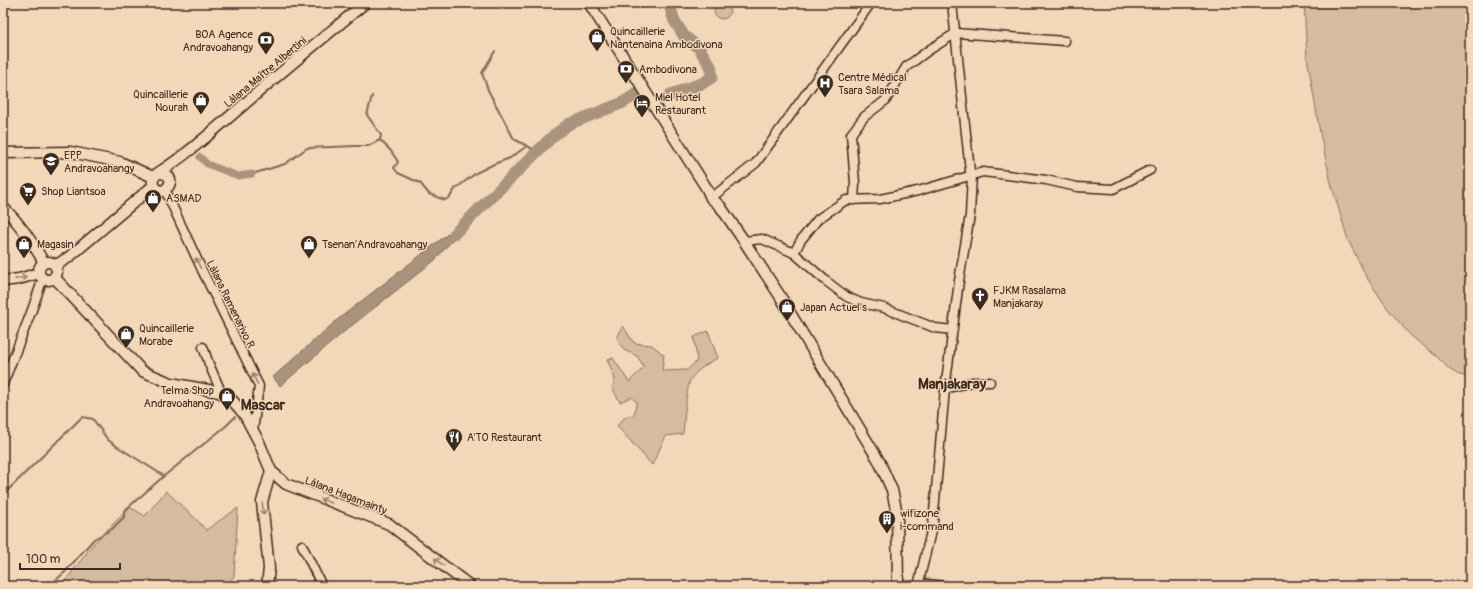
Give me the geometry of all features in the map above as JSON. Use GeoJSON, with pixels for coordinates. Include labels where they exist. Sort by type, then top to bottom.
{"type":"FeatureCollection","features":[{"type":"Feature","properties":{"kind":"main road","name":"Làlana Maître Albertini"},"geometry":{"type":"LineString","coordinates":[[55,266],[69,257],[155,178],[210,135],[365,3]]}},
{"type":"Feature","properties":{"kind":"main road"},"geometry":{"type":"LineString","coordinates":[[589,3],[609,29],[707,189],[744,241],[813,349],[879,461],[892,490],[897,514],[898,586]]}},
{"type":"Feature","properties":{"kind":"main road"},"geometry":{"type":"LineString","coordinates":[[596,3],[609,29]]}},
{"type":"Feature","properties":{"kind":"main road"},"geometry":{"type":"LineString","coordinates":[[3,153],[71,152],[120,162],[155,178],[166,174],[169,177],[169,187],[165,190],[157,190],[155,178]]}},
{"type":"Feature","properties":{"kind":"main road","name":"Làlana Maître Albertini"},"geometry":{"type":"LineString","coordinates":[[169,177],[180,159]]}},
{"type":"Feature","properties":{"kind":"main road"},"geometry":{"type":"LineString","coordinates":[[3,207],[33,242],[44,263]]}},
{"type":"Feature","properties":{"kind":"main road"},"geometry":{"type":"LineString","coordinates":[[3,281],[41,276],[50,280],[56,274],[55,266],[48,262],[40,265],[41,276]]}},
{"type":"Feature","properties":{"kind":"main road"},"geometry":{"type":"LineString","coordinates":[[54,277],[142,371],[171,383],[219,392],[231,399],[244,414],[259,442],[271,471],[262,502],[269,568],[267,586]]}},
{"type":"Feature","properties":{"kind":"main road","name":"Làlana Hagamainty"},"geometry":{"type":"LineString","coordinates":[[271,471],[286,484],[389,524],[470,586]]}},
{"type":"Feature","properties":{"kind":"street"},"geometry":{"type":"LineString","coordinates":[[713,196],[756,163],[871,3]]}},
{"type":"Feature","properties":{"kind":"street"},"geometry":{"type":"LineString","coordinates":[[946,586],[918,584],[933,523],[945,389],[959,282],[970,215],[972,175],[970,171],[952,3]]}},
{"type":"Feature","properties":{"kind":"street"},"geometry":{"type":"LineString","coordinates":[[854,200],[855,183],[851,134],[864,117],[886,100],[906,67],[956,33],[1066,41]]}},
{"type":"Feature","properties":{"kind":"street"},"geometry":{"type":"LineString","coordinates":[[794,253],[801,240],[818,219],[846,200],[880,199],[918,191],[983,172],[1046,180],[1077,187],[1113,189],[1150,170]]}},
{"type":"Feature","properties":{"kind":"street","name":"Làlana Ramenarivo R"},"geometry":{"type":"LineString","coordinates":[[165,190],[202,270],[259,386],[253,431]]}},
{"type":"Feature","properties":{"kind":"street"},"geometry":{"type":"LineString","coordinates":[[744,241],[762,239],[794,253],[826,282],[847,297],[861,303],[884,308],[935,328],[953,330]]}},
{"type":"Feature","properties":{"kind":"street"},"geometry":{"type":"LineString","coordinates":[[3,384],[32,310],[41,276]]}},
{"type":"Feature","properties":{"kind":"street"},"geometry":{"type":"LineString","coordinates":[[204,348],[219,387],[219,392]]}},
{"type":"Feature","properties":{"kind":"street"},"geometry":{"type":"LineString","coordinates":[[945,389],[972,382],[990,382]]}},
{"type":"Feature","properties":{"kind":"street"},"geometry":{"type":"LineString","coordinates":[[302,545],[322,586]]}},
{"type":"Feature","properties":{"kind":"shaded area"},"geometry":{"type":"Polygon","coordinates":[[[722,3],[728,5],[730,11],[728,17],[722,19],[716,17],[714,11],[716,5],[722,3]]]}},
{"type":"Feature","properties":{"kind":"shaded area"},"geometry":{"type":"Polygon","coordinates":[[[1304,3],[1470,3],[1470,377],[1459,375],[1449,369],[1436,356],[1410,335],[1388,309],[1367,278],[1348,240],[1331,183],[1320,133],[1307,57],[1304,3]]]}},
{"type":"Feature","properties":{"kind":"shaded area"},"geometry":{"type":"Polygon","coordinates":[[[453,230],[457,235],[435,260],[345,331],[280,386],[273,377],[337,320],[453,230]]]}},
{"type":"Feature","properties":{"kind":"shaded area"},"geometry":{"type":"Polygon","coordinates":[[[623,326],[634,343],[652,345],[664,355],[662,371],[687,370],[697,361],[694,337],[708,331],[718,358],[703,367],[691,379],[689,383],[683,434],[666,436],[652,465],[617,426],[624,418],[634,414],[637,402],[631,397],[620,402],[612,388],[615,379],[607,359],[613,358],[629,382],[644,367],[637,356],[624,350],[617,338],[623,326]]]}},
{"type":"Feature","properties":{"kind":"shaded area"},"geometry":{"type":"Polygon","coordinates":[[[166,491],[206,530],[238,508],[234,576],[227,586],[64,586],[63,584],[94,543],[130,507],[145,516],[166,491]]]}},
{"type":"Feature","properties":{"kind":"waterway"},"geometry":{"type":"LineString","coordinates":[[669,3],[674,20],[684,36],[699,48],[711,67],[712,77],[703,83],[670,95]]}},
{"type":"Feature","properties":{"kind":"waterway"},"geometry":{"type":"LineString","coordinates":[[495,51],[482,73],[488,90],[514,139],[527,146]]}},
{"type":"Feature","properties":{"kind":"waterway"},"geometry":{"type":"LineString","coordinates":[[455,233],[553,136],[569,124],[622,103],[637,94]]}},
{"type":"Feature","properties":{"kind":"waterway"},"geometry":{"type":"LineString","coordinates":[[372,96],[367,115],[381,135],[380,140],[391,151],[398,162],[394,168],[398,173],[420,183],[429,194],[445,200],[450,197],[455,189],[476,173],[510,158],[527,146],[537,151]]}},
{"type":"Feature","properties":{"kind":"waterway"},"geometry":{"type":"LineString","coordinates":[[252,174],[285,164],[307,148],[368,146],[380,140]]}},
{"type":"Feature","properties":{"kind":"waterway"},"geometry":{"type":"LineString","coordinates":[[200,157],[207,164],[238,176],[252,174]]}},
{"type":"Feature","properties":{"kind":"waterway"},"geometry":{"type":"LineString","coordinates":[[3,495],[82,417],[93,419],[108,440],[164,476],[235,417]]}},
{"type":"Feature","properties":{"kind":"waterway"},"geometry":{"type":"LineString","coordinates":[[49,586],[65,572],[94,539],[112,529],[124,517],[124,511],[164,476]]}},
{"type":"Feature","properties":{"kind":"place","name":"Quincaillerie Nantenaina Ambodivona"},"geometry":{"type":"Point","coordinates":[597,52]}},
{"type":"Feature","properties":{"kind":"place","name":"BOA Agence Andravoahangy"},"geometry":{"type":"Point","coordinates":[266,55]}},
{"type":"Feature","properties":{"kind":"place","name":"Ambodivona"},"geometry":{"type":"Point","coordinates":[626,84]}},
{"type":"Feature","properties":{"kind":"place","name":"Centre Médical Tsara Salama"},"geometry":{"type":"Point","coordinates":[825,98]}},
{"type":"Feature","properties":{"kind":"place","name":"Quincaillerie Nourah"},"geometry":{"type":"Point","coordinates":[201,115]}},
{"type":"Feature","properties":{"kind":"place","name":"Miel Hotel Restaurant"},"geometry":{"type":"Point","coordinates":[642,118]}},
{"type":"Feature","properties":{"kind":"place","name":"EPP Andravoahangy"},"geometry":{"type":"Point","coordinates":[51,176]}},
{"type":"Feature","properties":{"kind":"place","name":"Shop Liantsoa"},"geometry":{"type":"Point","coordinates":[28,206]}},
{"type":"Feature","properties":{"kind":"place","name":"ASMAD"},"geometry":{"type":"Point","coordinates":[153,213]}},
{"type":"Feature","properties":{"kind":"place","name":"Magasin"},"geometry":{"type":"Point","coordinates":[24,259]}},
{"type":"Feature","properties":{"kind":"place","name":"Tsenan'Andravoahangy"},"geometry":{"type":"Point","coordinates":[309,259]}},
{"type":"Feature","properties":{"kind":"place","name":"FJKM Rasalama Manjakaray"},"geometry":{"type":"Point","coordinates":[980,311]}},
{"type":"Feature","properties":{"kind":"place","name":"Japan Actuel's"},"geometry":{"type":"Point","coordinates":[787,322]}},
{"type":"Feature","properties":{"kind":"place","name":"Quincaillerie Morabe"},"geometry":{"type":"Point","coordinates":[126,349]}},
{"type":"Feature","properties":{"kind":"place","name":"Telma Shop Andravoahangy"},"geometry":{"type":"Point","coordinates":[227,411]}},
{"type":"Feature","properties":{"kind":"place","name":"A'TO Restaurant"},"geometry":{"type":"Point","coordinates":[454,452]}},
{"type":"Feature","properties":{"kind":"place","name":"wifizone i-command"},"geometry":{"type":"Point","coordinates":[887,534]}},
{"type":"Feature","properties":{"kind":"district","name":"Manjakaray"},"geometry":{"type":"Point","coordinates":[952,384]}},
{"type":"Feature","properties":{"kind":"district","name":"Mascar"},"geometry":{"type":"Point","coordinates":[263,405]}}]}
